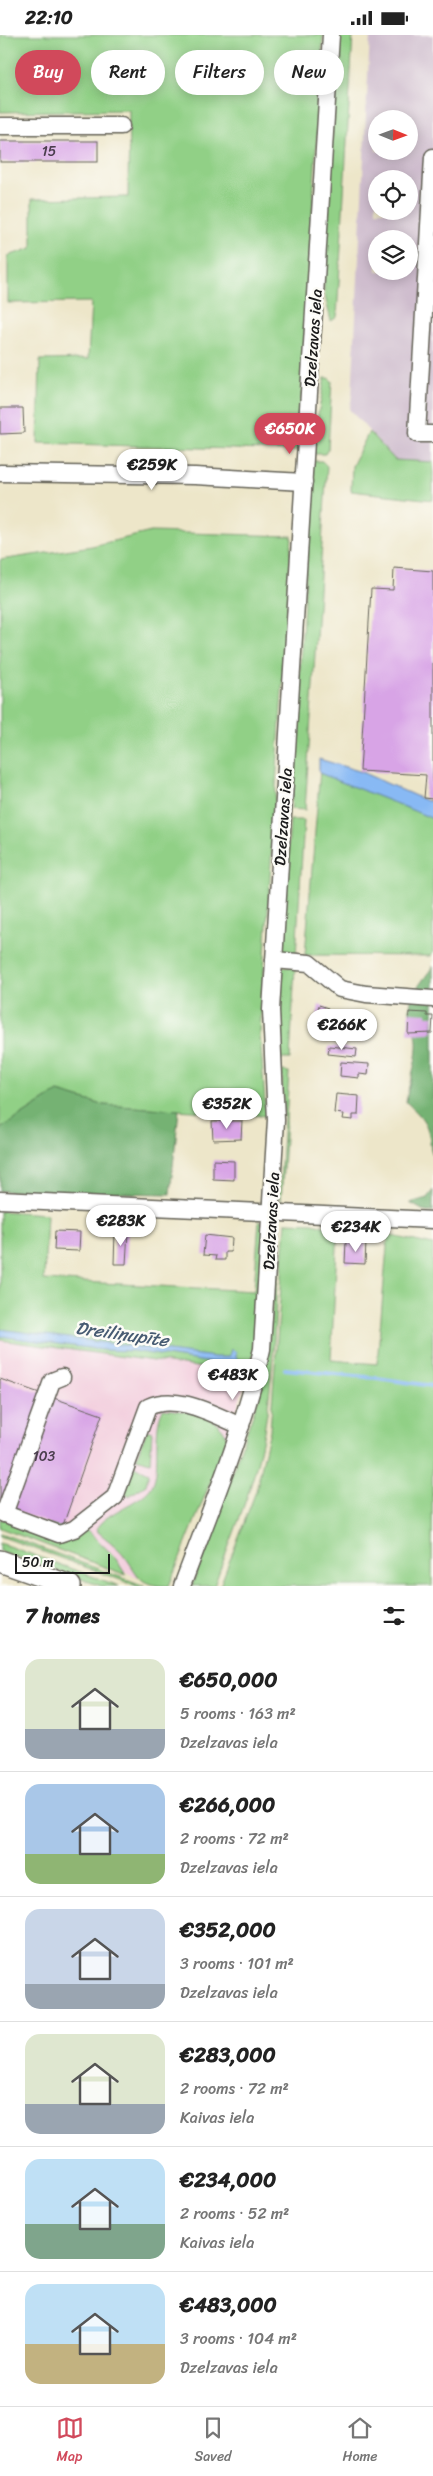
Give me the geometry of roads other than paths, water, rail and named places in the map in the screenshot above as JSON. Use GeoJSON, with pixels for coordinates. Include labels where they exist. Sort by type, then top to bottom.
{"type":"FeatureCollection","features":[{"type":"Feature","properties":{"kind":"main road"},"geometry":{"type":"LineString","coordinates":[[0,1561],[70,1586]]}},
{"type":"Feature","properties":{"kind":"street","name":"Dzelzavas iela"},"geometry":{"type":"LineString","coordinates":[[182,1586],[241,1426],[255,1384],[262,1349],[272,1212],[276,1120],[271,1010],[331,35]]}},
{"type":"Feature","properties":{"kind":"street"},"geometry":{"type":"LineString","coordinates":[[0,126],[121,126]]}},
{"type":"Feature","properties":{"kind":"street"},"geometry":{"type":"LineString","coordinates":[[433,157],[417,433],[433,435]]}},
{"type":"Feature","properties":{"kind":"street"},"geometry":{"type":"LineString","coordinates":[[0,473],[195,476],[304,482]]}},
{"type":"Feature","properties":{"kind":"street"},"geometry":{"type":"LineString","coordinates":[[274,960],[309,963],[340,989],[399,998],[433,999]]}},
{"type":"Feature","properties":{"kind":"street"},"geometry":{"type":"LineString","coordinates":[[0,1200],[272,1212],[356,1218],[433,1220]]}},
{"type":"Feature","properties":{"kind":"street"},"geometry":{"type":"LineString","coordinates":[[62,1377],[52,1381],[2,1513],[59,1534],[74,1529],[115,1497],[148,1407],[156,1403],[187,1404],[241,1426]]}},
{"type":"Feature","properties":{"kind":"water"},"geometry":{"type":"Polygon","coordinates":[[[319,759],[359,771],[427,801],[433,801],[433,819],[319,773],[319,759]]]}},
{"type":"Feature","properties":{"kind":"water","name":"Dreiliņupīte"},"geometry":{"type":"Polygon","coordinates":[[[0,1329],[215,1357],[229,1357],[231,1349],[236,1352],[236,1357],[241,1364],[239,1367],[133,1351],[103,1350],[0,1336],[0,1329]]]}},
{"type":"Feature","properties":{"kind":"waterway","name":"Dreiliņupīte"},"geometry":{"type":"LineString","coordinates":[[285,1369],[377,1378],[433,1386]]}}]}
